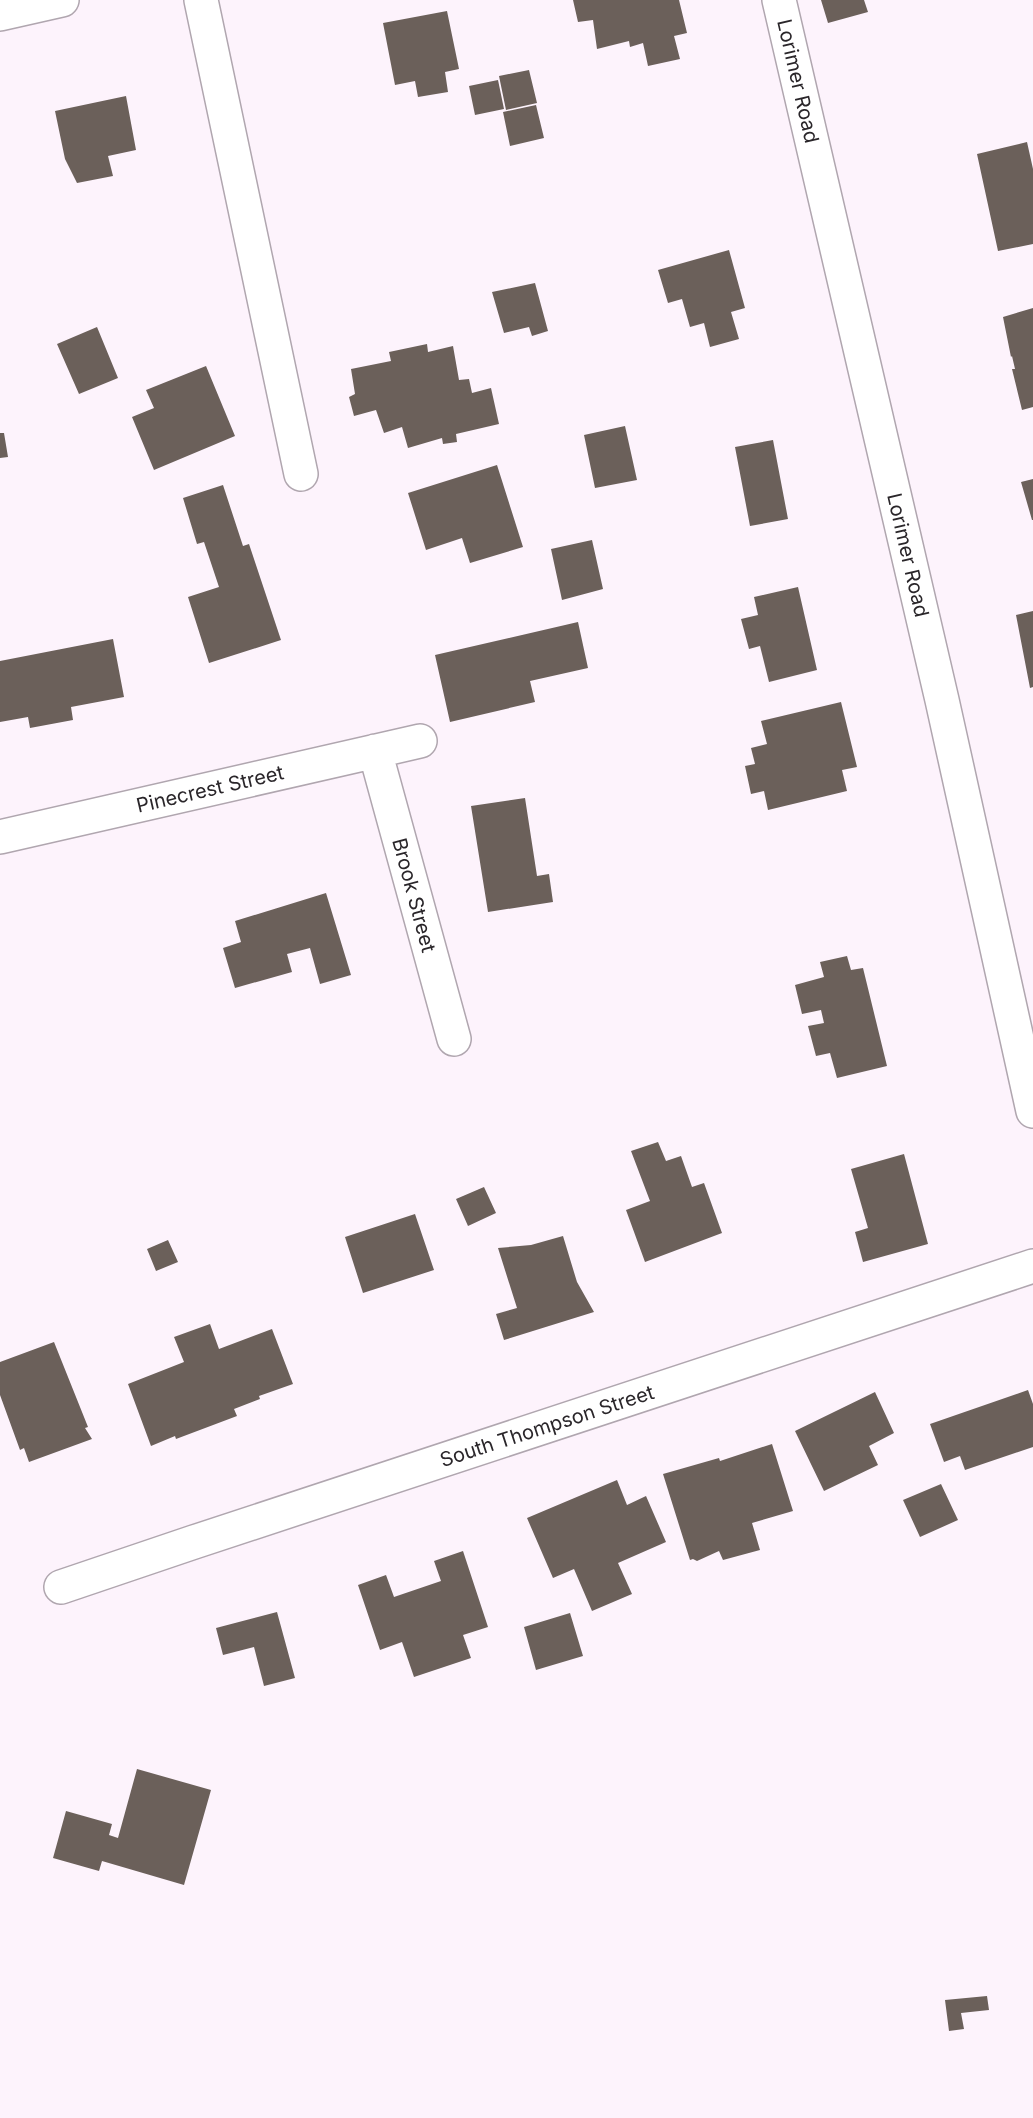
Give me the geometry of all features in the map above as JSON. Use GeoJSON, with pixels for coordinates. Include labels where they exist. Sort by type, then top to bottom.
{"type":"FeatureCollection","features":[{"type":"Feature","properties":{"kind":"street"},"geometry":{"type":"LineString","coordinates":[[0,14],[62,0]]}},
{"type":"Feature","properties":{"kind":"street"},"geometry":{"type":"LineString","coordinates":[[201,0],[302,474]]}},
{"type":"Feature","properties":{"kind":"street","name":"Lorimer Road"},"geometry":{"type":"LineString","coordinates":[[779,0],[942,700],[1033,1110]]}},
{"type":"Feature","properties":{"kind":"street","name":"Pinecrest Street"},"geometry":{"type":"LineString","coordinates":[[0,837],[420,741]]}},
{"type":"Feature","properties":{"kind":"street","name":"Brook Street"},"geometry":{"type":"LineString","coordinates":[[375,751],[454,1040]]}},
{"type":"Feature","properties":{"kind":"street","name":"South Thompson Street"},"geometry":{"type":"LineString","coordinates":[[62,1587],[1033,1266]]}},
{"type":"Feature","properties":{"kind":"building"},"geometry":{"type":"Polygon","coordinates":[[[573,0],[679,0],[687,33],[674,36],[680,59],[648,66],[643,43],[630,47],[629,41],[597,49],[593,20],[578,22],[573,0]]]}},
{"type":"Feature","properties":{"kind":"building"},"geometry":{"type":"Polygon","coordinates":[[[821,0],[864,0],[868,12],[828,23],[821,0]]]}},
{"type":"Feature","properties":{"kind":"building"},"geometry":{"type":"Polygon","coordinates":[[[447,11],[459,69],[445,72],[448,92],[418,97],[415,81],[395,85],[383,23],[447,11]]]}},
{"type":"Feature","properties":{"kind":"building"},"geometry":{"type":"Polygon","coordinates":[[[529,70],[537,103],[506,110],[499,76],[529,70]]]}},
{"type":"Feature","properties":{"kind":"building"},"geometry":{"type":"Polygon","coordinates":[[[498,80],[504,109],[475,115],[469,86],[498,80]]]}},
{"type":"Feature","properties":{"kind":"building"},"geometry":{"type":"Polygon","coordinates":[[[126,96],[136,150],[108,156],[113,176],[77,183],[65,159],[55,111],[126,96]]]}},
{"type":"Feature","properties":{"kind":"building"},"geometry":{"type":"Polygon","coordinates":[[[536,105],[544,138],[510,146],[503,112],[536,105]]]}},
{"type":"Feature","properties":{"kind":"building"},"geometry":{"type":"Polygon","coordinates":[[[1027,142],[1033,169],[1033,244],[998,251],[977,154],[1027,142]]]}},
{"type":"Feature","properties":{"kind":"building"},"geometry":{"type":"Polygon","coordinates":[[[729,250],[745,308],[731,312],[739,339],[710,347],[704,323],[690,327],[682,299],[668,303],[658,270],[729,250]]]}},
{"type":"Feature","properties":{"kind":"building"},"geometry":{"type":"Polygon","coordinates":[[[535,283],[548,331],[532,336],[529,327],[504,333],[492,292],[535,283]]]}},
{"type":"Feature","properties":{"kind":"building"},"geometry":{"type":"Polygon","coordinates":[[[1033,308],[1033,407],[1022,410],[1003,317],[1033,308]]]}},
{"type":"Feature","properties":{"kind":"building"},"geometry":{"type":"Polygon","coordinates":[[[97,327],[118,378],[79,394],[57,344],[97,327]]]}},
{"type":"Feature","properties":{"kind":"building"},"geometry":{"type":"Polygon","coordinates":[[[427,344],[428,352],[453,346],[459,380],[469,379],[472,393],[491,388],[499,424],[456,434],[457,442],[443,444],[442,438],[408,448],[402,427],[384,433],[376,410],[354,416],[349,397],[355,394],[351,369],[391,361],[389,352],[427,344]]]}},
{"type":"Feature","properties":{"kind":"building"},"geometry":{"type":"Polygon","coordinates":[[[206,366],[235,436],[154,470],[132,417],[154,408],[146,390],[206,366]]]}},
{"type":"Feature","properties":{"kind":"building"},"geometry":{"type":"Polygon","coordinates":[[[625,426],[637,480],[595,488],[584,435],[625,426]]]}},
{"type":"Feature","properties":{"kind":"building"},"geometry":{"type":"Polygon","coordinates":[[[0,433],[4,433],[8,457],[0,458],[0,433]]]}},
{"type":"Feature","properties":{"kind":"building"},"geometry":{"type":"Polygon","coordinates":[[[773,440],[788,519],[750,526],[735,447],[773,440]]]}},
{"type":"Feature","properties":{"kind":"building"},"geometry":{"type":"Polygon","coordinates":[[[497,465],[523,547],[470,563],[462,538],[426,550],[408,493],[497,465]]]}},
{"type":"Feature","properties":{"kind":"building"},"geometry":{"type":"Polygon","coordinates":[[[1033,479],[1033,520],[1032,520],[1021,482],[1033,479]]]}},
{"type":"Feature","properties":{"kind":"building"},"geometry":{"type":"Polygon","coordinates":[[[223,485],[243,546],[249,544],[281,640],[209,663],[188,597],[219,587],[204,542],[197,544],[183,498],[223,485]]]}},
{"type":"Feature","properties":{"kind":"building"},"geometry":{"type":"Polygon","coordinates":[[[592,540],[603,589],[562,600],[551,549],[592,540]]]}},
{"type":"Feature","properties":{"kind":"building"},"geometry":{"type":"Polygon","coordinates":[[[798,587],[817,670],[769,682],[760,646],[749,649],[741,619],[758,615],[754,597],[798,587]]]}},
{"type":"Feature","properties":{"kind":"building"},"geometry":{"type":"Polygon","coordinates":[[[1033,611],[1033,687],[1030,688],[1016,615],[1033,611]]]}},
{"type":"Feature","properties":{"kind":"building"},"geometry":{"type":"Polygon","coordinates":[[[578,622],[588,668],[530,681],[535,702],[450,722],[435,655],[578,622]]]}},
{"type":"Feature","properties":{"kind":"building"},"geometry":{"type":"Polygon","coordinates":[[[113,639],[124,697],[71,707],[73,720],[30,728],[28,717],[0,722],[0,661],[113,639]]]}},
{"type":"Feature","properties":{"kind":"building"},"geometry":{"type":"Polygon","coordinates":[[[841,702],[857,767],[842,770],[847,791],[768,810],[764,791],[751,794],[745,766],[755,764],[751,748],[767,744],[761,721],[841,702]]]}},
{"type":"Feature","properties":{"kind":"building"},"geometry":{"type":"Polygon","coordinates":[[[525,798],[537,876],[549,874],[553,902],[488,912],[471,806],[525,798]]]}},
{"type":"Feature","properties":{"kind":"building"},"geometry":{"type":"Polygon","coordinates":[[[326,893],[351,975],[320,984],[310,948],[287,954],[292,972],[235,988],[223,948],[241,942],[235,921],[326,893]]]}},
{"type":"Feature","properties":{"kind":"building"},"geometry":{"type":"Polygon","coordinates":[[[847,956],[851,970],[863,968],[887,1066],[837,1078],[830,1053],[816,1056],[808,1026],[824,1023],[821,1010],[802,1014],[795,985],[824,977],[820,962],[847,956]]]}},
{"type":"Feature","properties":{"kind":"building"},"geometry":{"type":"Polygon","coordinates":[[[658,1142],[666,1161],[681,1156],[692,1187],[704,1183],[722,1233],[645,1262],[626,1210],[650,1201],[631,1151],[658,1142]]]}},
{"type":"Feature","properties":{"kind":"building"},"geometry":{"type":"Polygon","coordinates":[[[904,1154],[928,1244],[863,1262],[855,1232],[868,1228],[851,1169],[904,1154]]]}},
{"type":"Feature","properties":{"kind":"building"},"geometry":{"type":"Polygon","coordinates":[[[484,1187],[496,1213],[468,1226],[456,1199],[484,1187]]]}},
{"type":"Feature","properties":{"kind":"building"},"geometry":{"type":"Polygon","coordinates":[[[415,1214],[434,1270],[363,1293],[345,1237],[415,1214]]]}},
{"type":"Feature","properties":{"kind":"building"},"geometry":{"type":"Polygon","coordinates":[[[563,1236],[577,1282],[594,1312],[504,1340],[496,1314],[517,1308],[498,1248],[531,1245],[563,1236]]]}},
{"type":"Feature","properties":{"kind":"building"},"geometry":{"type":"Polygon","coordinates":[[[168,1240],[178,1262],[156,1271],[147,1249],[168,1240]]]}},
{"type":"Feature","properties":{"kind":"building"},"geometry":{"type":"Polygon","coordinates":[[[210,1324],[219,1349],[272,1329],[293,1384],[259,1396],[260,1399],[234,1409],[237,1416],[151,1446],[128,1384],[184,1362],[174,1337],[210,1324]]]}},
{"type":"Feature","properties":{"kind":"building"},"geometry":{"type":"Polygon","coordinates":[[[54,1342],[88,1427],[85,1428],[92,1439],[29,1462],[24,1448],[20,1450],[0,1395],[0,1362],[54,1342]]]}},
{"type":"Feature","properties":{"kind":"building"},"geometry":{"type":"Polygon","coordinates":[[[1028,1390],[1033,1404],[1033,1447],[965,1470],[960,1456],[944,1462],[930,1424],[1028,1390]]]}},
{"type":"Feature","properties":{"kind":"building"},"geometry":{"type":"Polygon","coordinates":[[[875,1392],[894,1433],[869,1446],[878,1465],[824,1491],[795,1431],[875,1392]]]}},
{"type":"Feature","properties":{"kind":"building"},"geometry":{"type":"Polygon","coordinates":[[[772,1444],[793,1511],[752,1523],[760,1550],[723,1560],[719,1551],[697,1561],[690,1560],[663,1474],[719,1458],[720,1461],[772,1444]]]}},
{"type":"Feature","properties":{"kind":"building"},"geometry":{"type":"Polygon","coordinates":[[[617,1480],[627,1505],[646,1496],[666,1542],[618,1563],[632,1594],[592,1611],[574,1569],[553,1578],[527,1518],[617,1480]]]}},
{"type":"Feature","properties":{"kind":"building"},"geometry":{"type":"Polygon","coordinates":[[[941,1484],[958,1520],[920,1537],[903,1500],[941,1484]]]}},
{"type":"Feature","properties":{"kind":"building"},"geometry":{"type":"Polygon","coordinates":[[[463,1551],[488,1627],[463,1635],[471,1658],[414,1677],[402,1642],[380,1650],[358,1585],[386,1575],[394,1597],[441,1581],[434,1561],[463,1551]]]}},
{"type":"Feature","properties":{"kind":"building"},"geometry":{"type":"Polygon","coordinates":[[[277,1612],[295,1678],[264,1686],[254,1647],[223,1655],[216,1628],[277,1612]]]}},
{"type":"Feature","properties":{"kind":"building"},"geometry":{"type":"Polygon","coordinates":[[[570,1613],[583,1656],[536,1670],[524,1627],[570,1613]]]}},
{"type":"Feature","properties":{"kind":"building"},"geometry":{"type":"Polygon","coordinates":[[[137,1769],[211,1790],[184,1885],[102,1861],[99,1871],[53,1858],[66,1811],[112,1824],[109,1835],[118,1838],[137,1769]]]}},
{"type":"Feature","properties":{"kind":"building"},"geometry":{"type":"Polygon","coordinates":[[[987,1996],[989,2010],[961,2013],[964,2029],[949,2031],[945,2000],[987,1996]]]}}]}
